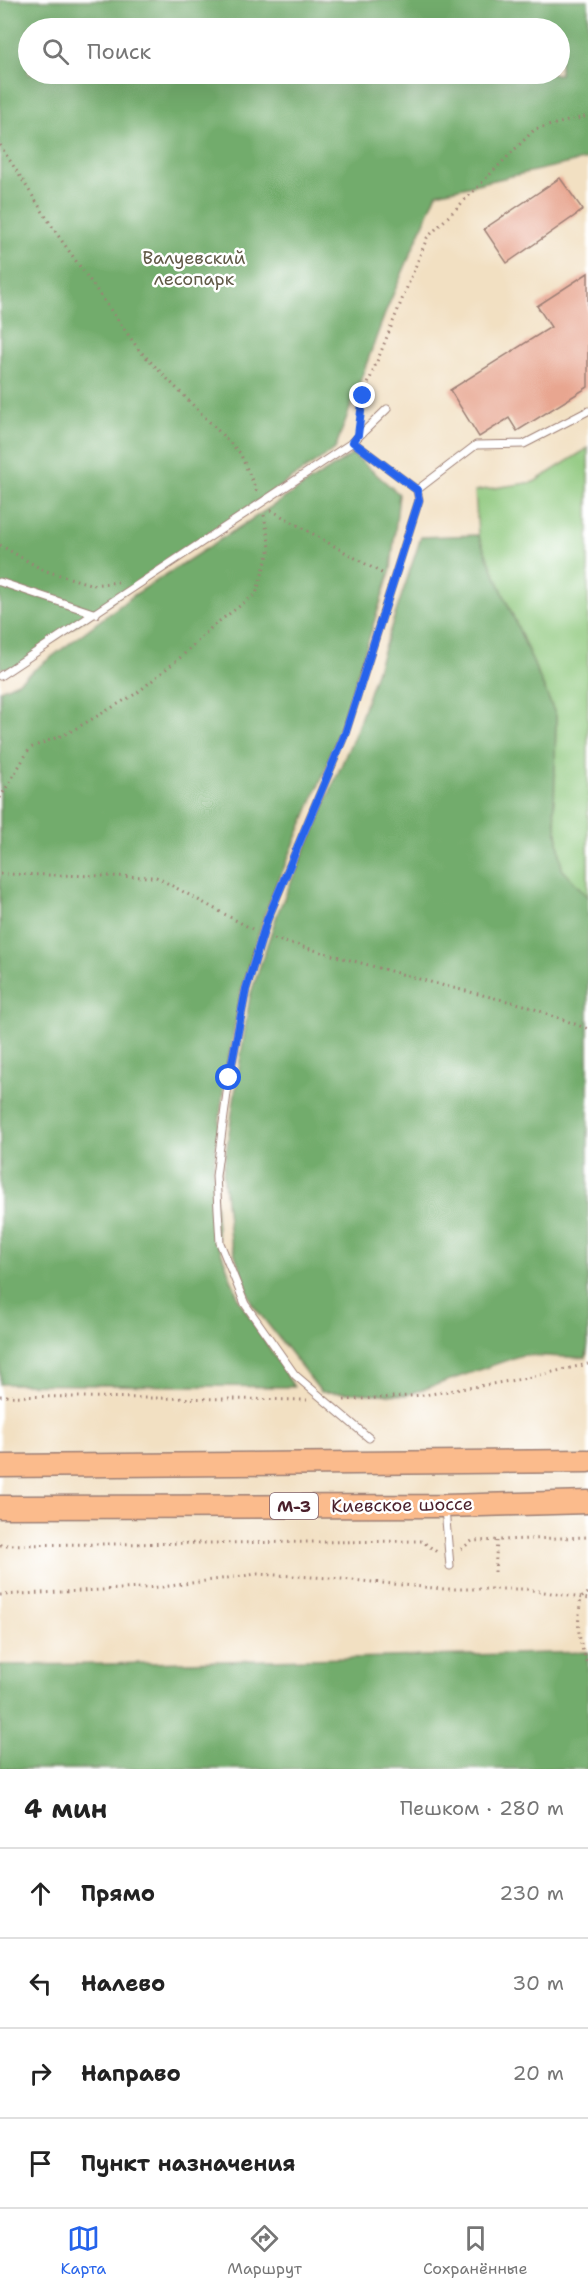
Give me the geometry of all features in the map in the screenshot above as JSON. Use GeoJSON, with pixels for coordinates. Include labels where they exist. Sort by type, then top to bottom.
{"type":"FeatureCollection","features":[{"type":"Feature","properties":{"kind":"highway"},"geometry":{"type":"LineString","coordinates":[[0,1466],[588,1461]]}},
{"type":"Feature","properties":{"kind":"highway","name":"Киевское шоссе"},"geometry":{"type":"LineString","coordinates":[[0,1507],[444,1506],[588,1502]]}},
{"type":"Feature","properties":{"kind":"lane"},"geometry":{"type":"LineString","coordinates":[[0,676],[353,442],[387,409]]}},
{"type":"Feature","properties":{"kind":"lane"},"geometry":{"type":"LineString","coordinates":[[417,490],[476,445],[524,444],[588,411]]}},
{"type":"Feature","properties":{"kind":"lane"},"geometry":{"type":"LineString","coordinates":[[353,442],[417,490],[419,500],[345,734],[262,935],[246,989],[226,1100],[216,1176],[220,1243],[245,1304],[295,1375],[369,1438]]}},
{"type":"Feature","properties":{"kind":"lane"},"geometry":{"type":"LineString","coordinates":[[0,582],[96,614]]}},
{"type":"Feature","properties":{"kind":"lane"},"geometry":{"type":"LineString","coordinates":[[444,1506],[450,1566]]}},
{"type":"Feature","properties":{"kind":"path"},"geometry":{"type":"LineString","coordinates":[[358,435],[363,396],[427,238],[535,129],[588,116]]}},
{"type":"Feature","properties":{"kind":"path"},"geometry":{"type":"LineString","coordinates":[[0,145],[57,234],[139,350],[240,453],[262,504],[270,548],[256,594],[214,625],[182,656],[137,693],[68,733],[30,748],[0,798]]}},
{"type":"Feature","properties":{"kind":"path"},"geometry":{"type":"LineString","coordinates":[[262,504],[392,580]]}},
{"type":"Feature","properties":{"kind":"path"},"geometry":{"type":"LineString","coordinates":[[0,545],[42,570],[93,585],[143,582]]}},
{"type":"Feature","properties":{"kind":"path"},"geometry":{"type":"LineString","coordinates":[[0,874],[156,877],[262,935],[524,1005],[588,1029]]}},
{"type":"Feature","properties":{"kind":"path"},"geometry":{"type":"LineString","coordinates":[[0,1545],[422,1541],[437,1552],[449,1552],[461,1549],[472,1540],[588,1537]]}},
{"type":"Feature","properties":{"kind":"path"},"geometry":{"type":"LineString","coordinates":[[495,1572],[497,1540]]}},
{"type":"Feature","properties":{"kind":"path"},"geometry":{"type":"LineString","coordinates":[[0,1595],[162,1587],[257,1574],[331,1578],[444,1589],[526,1589],[588,1599]]}},
{"type":"Feature","properties":{"kind":"path"},"geometry":{"type":"LineString","coordinates":[[588,1593],[581,1598],[577,1627],[580,1644],[588,1664]]}},
{"type":"Feature","properties":{"kind":"green space","name":"Валуевский лесопарк"},"geometry":{"type":"Polygon","coordinates":[[[0,0],[588,0],[588,159],[437,193],[386,311],[335,449],[13,668],[0,668],[0,0]]]}},
{"type":"Feature","properties":{"kind":"green space"},"geometry":{"type":"Polygon","coordinates":[[[588,448],[588,897],[562,869],[554,810],[556,716],[478,535],[475,491],[534,482],[588,448]]]}},
{"type":"Feature","properties":{"kind":"green space"},"geometry":{"type":"Polygon","coordinates":[[[353,454],[399,494],[391,569],[334,749],[265,913],[241,992],[224,1085],[213,1172],[218,1243],[239,1300],[294,1387],[0,1384],[0,690],[18,682],[134,595],[353,454]]]}},
{"type":"Feature","properties":{"kind":"green space"},"geometry":{"type":"Polygon","coordinates":[[[478,535],[556,716],[554,810],[562,869],[588,897],[588,1344],[586,1358],[522,1355],[407,1395],[321,1392],[252,1304],[230,1240],[223,1172],[250,996],[278,912],[357,729],[421,537],[478,535]]]}},
{"type":"Feature","properties":{"kind":"green space"},"geometry":{"type":"Polygon","coordinates":[[[588,1652],[588,1769],[0,1769],[0,1665],[588,1652]]]}},
{"type":"Feature","properties":{"kind":"building"},"geometry":{"type":"Polygon","coordinates":[[[560,178],[583,210],[507,263],[484,229],[560,178]]]}},
{"type":"Feature","properties":{"kind":"building"},"geometry":{"type":"Polygon","coordinates":[[[588,273],[588,387],[517,431],[509,418],[479,437],[450,390],[551,327],[537,306],[588,273]]]}},
{"type":"Feature","properties":{"kind":"route"},"geometry":{"type":"LineString","coordinates":[[229,1078],[246,989],[267,920],[345,734],[419,500],[417,490],[353,442],[358,435],[363,396]]}}]}
